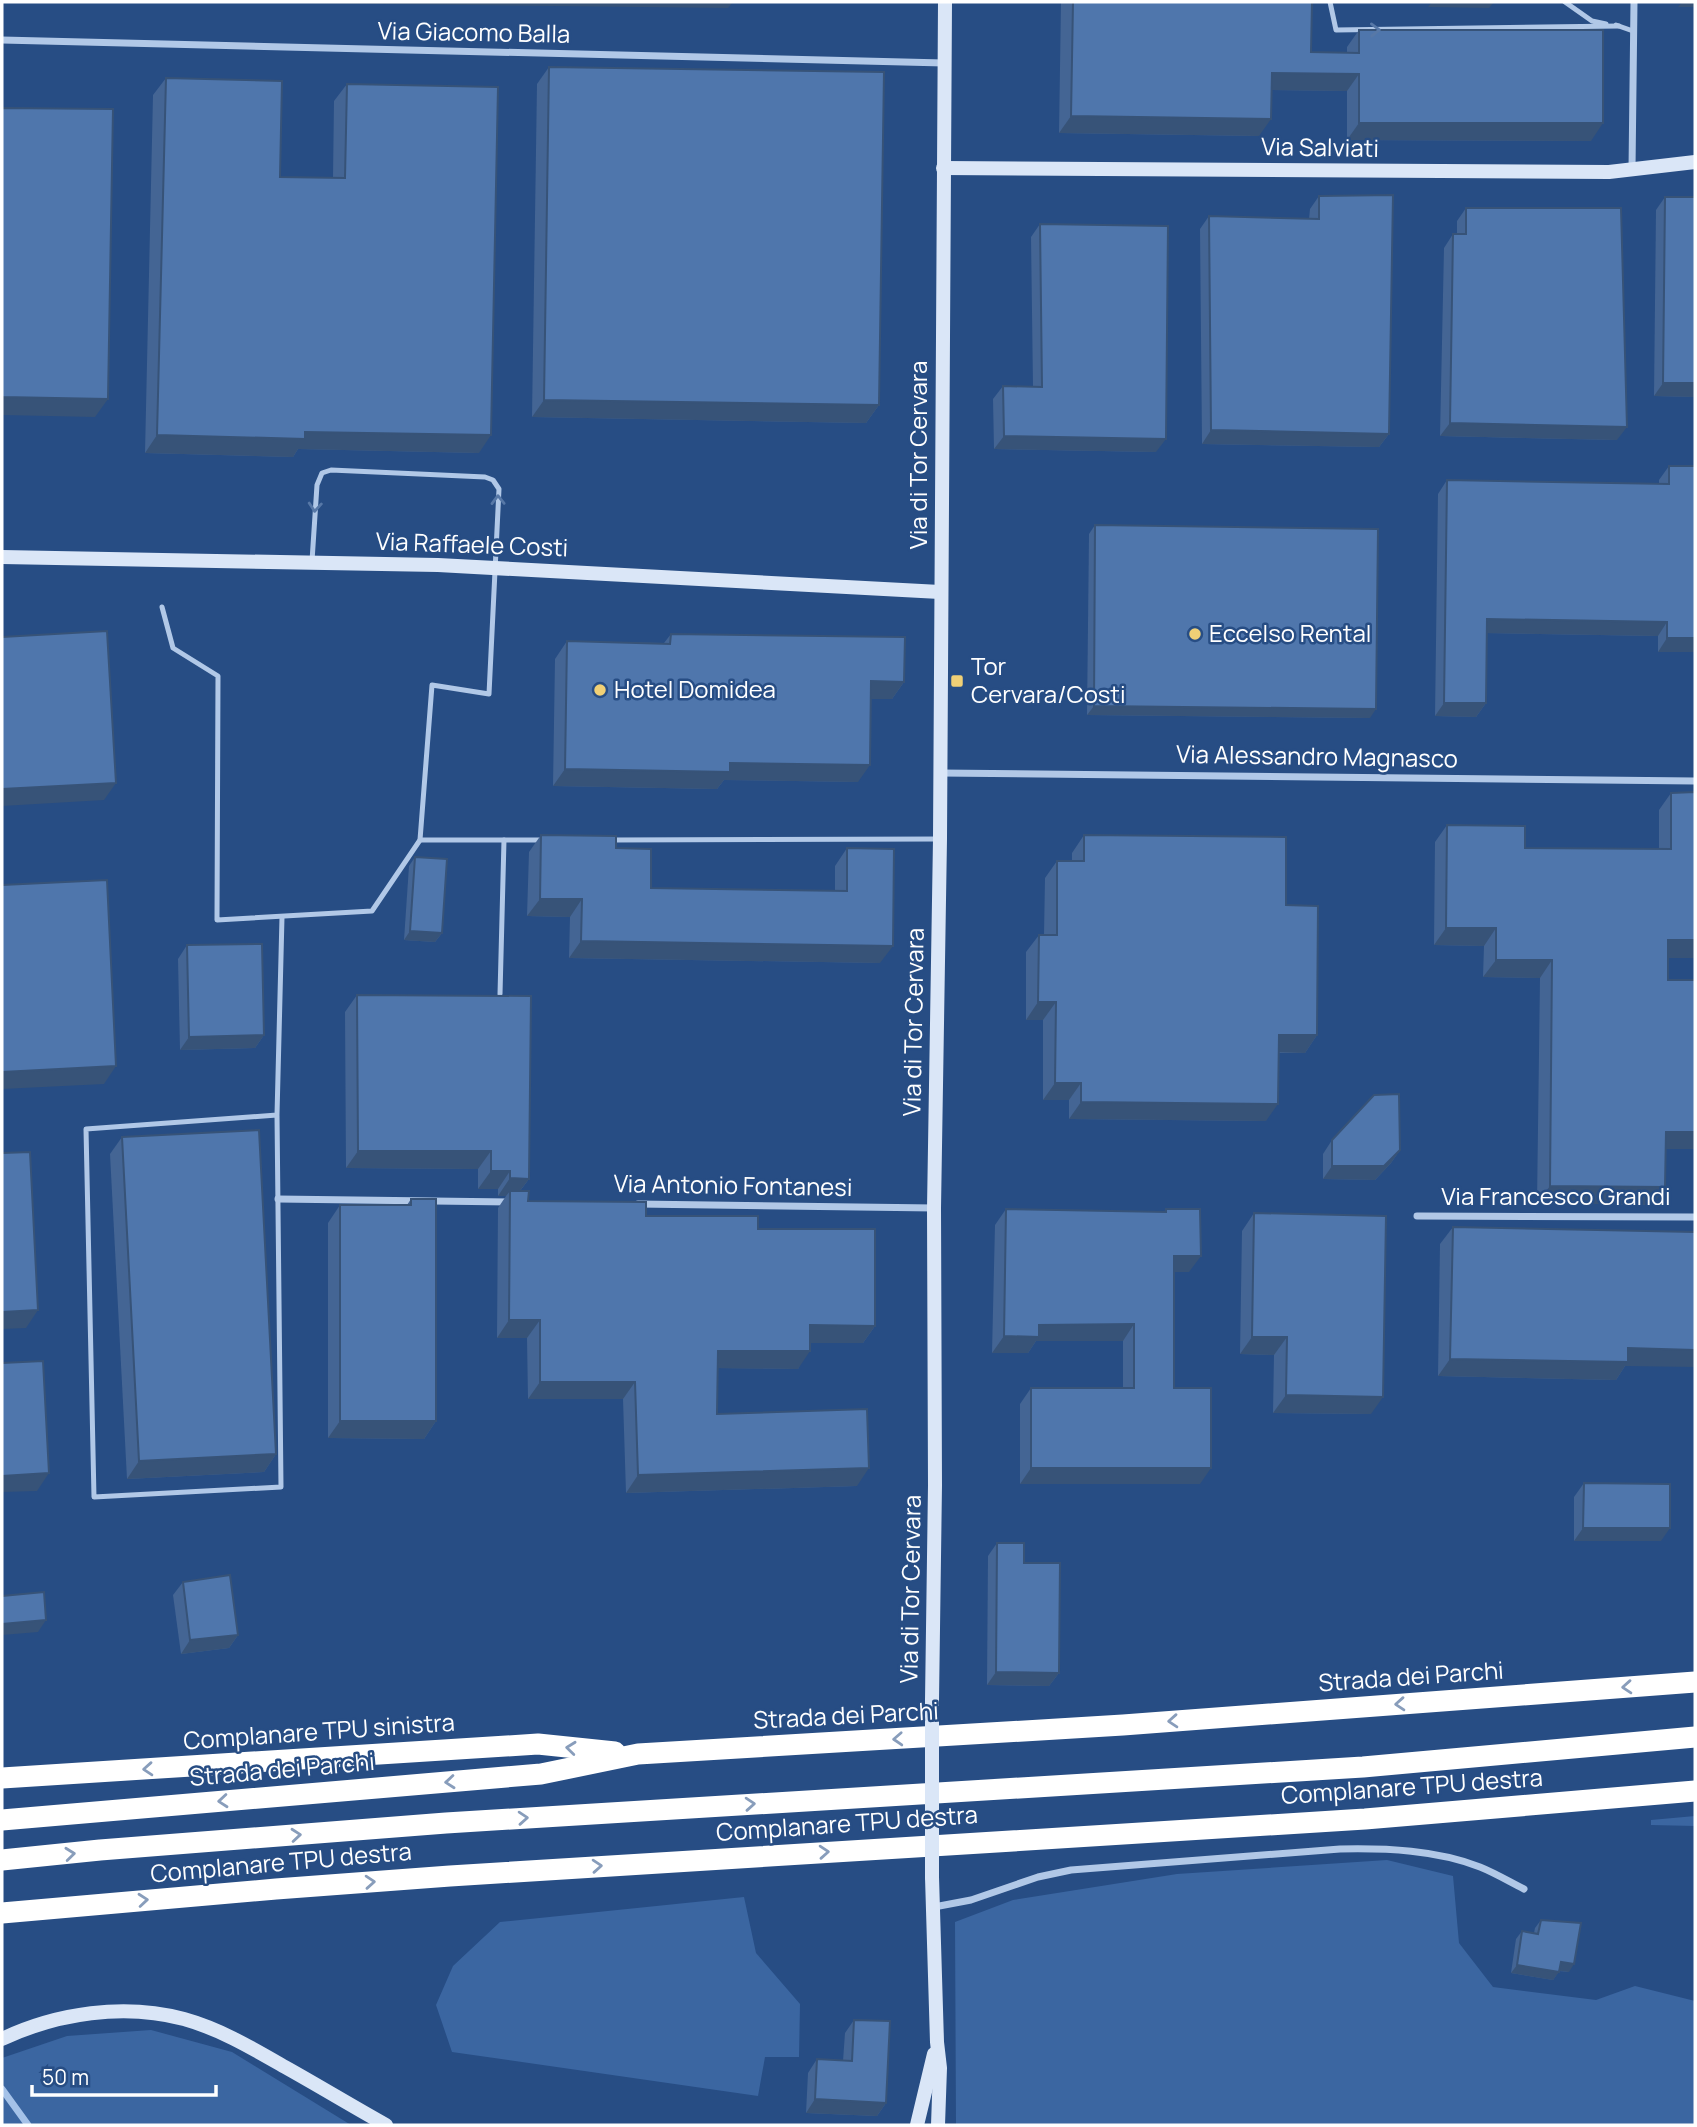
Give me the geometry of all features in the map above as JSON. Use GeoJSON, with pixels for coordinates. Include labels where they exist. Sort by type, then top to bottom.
{"type":"FeatureCollection","features":[{"type":"Feature","properties":{"kind":"highway","name":"Strada dei Parchi"},"geometry":{"type":"LineString","coordinates":[[2,1820],[541,1774],[638,1754],[1123,1725],[1695,1682]]}},
{"type":"Feature","properties":{"kind":"highway"},"geometry":{"type":"LineString","coordinates":[[2,1860],[446,1823],[1363,1767],[1695,1737]]}},
{"type":"Feature","properties":{"kind":"highway","name":"Complanare TPU sinistra"},"geometry":{"type":"LineString","coordinates":[[2,1778],[538,1745],[638,1754]]}},
{"type":"Feature","properties":{"kind":"highway","name":"Complanare TPU destra"},"geometry":{"type":"LineString","coordinates":[[2,1913],[450,1876],[1365,1819],[1695,1791]]}},
{"type":"Feature","properties":{"kind":"street","name":"Via di Tor Cervara"},"geometry":{"type":"LineString","coordinates":[[939,2125],[940,2068],[932,1877],[932,1701],[945,2]]}},
{"type":"Feature","properties":{"kind":"street"},"geometry":{"type":"LineString","coordinates":[[1632,169],[1634,2]]}},
{"type":"Feature","properties":{"kind":"street","name":"Via Giacomo Balla"},"geometry":{"type":"LineString","coordinates":[[2,40],[944,63]]}},
{"type":"Feature","properties":{"kind":"street","name":"Via Salviati"},"geometry":{"type":"LineString","coordinates":[[943,168],[1609,172],[1695,162]]}},
{"type":"Feature","properties":{"kind":"street","name":"Via Raffaele Costi"},"geometry":{"type":"LineString","coordinates":[[2,557],[496,568],[940,592]]}},
{"type":"Feature","properties":{"kind":"street","name":"Via Alessandro Magnasco"},"geometry":{"type":"LineString","coordinates":[[939,773],[1695,781]]}},
{"type":"Feature","properties":{"kind":"street"},"geometry":{"type":"LineString","coordinates":[[278,1199],[523,1202]]}},
{"type":"Feature","properties":{"kind":"street","name":"Via Antonio Fontanesi"},"geometry":{"type":"LineString","coordinates":[[633,1203],[934,1208]]}},
{"type":"Feature","properties":{"kind":"street","name":"Via Francesco Grandi"},"geometry":{"type":"LineString","coordinates":[[1417,1216],[1695,1217]]}},
{"type":"Feature","properties":{"kind":"street"},"geometry":{"type":"LineString","coordinates":[[933,1907],[971,1900],[1038,1877],[1071,1870],[1381,1848],[1449,1858],[1480,1867],[1524,1889]]}},
{"type":"Feature","properties":{"kind":"street"},"geometry":{"type":"LineString","coordinates":[[2,2039],[49,2022],[80,2015],[155,2013],[184,2019],[236,2039],[386,2125]]}},
{"type":"Feature","properties":{"kind":"street","name":"Via di Tor Cervara"},"geometry":{"type":"LineString","coordinates":[[917,2125],[937,2042]]}},
{"type":"Feature","properties":{"kind":"lane"},"geometry":{"type":"LineString","coordinates":[[1330,2],[1336,30],[1619,26]]}},
{"type":"Feature","properties":{"kind":"lane"},"geometry":{"type":"LineString","coordinates":[[1566,2],[1592,21],[1633,31]]}},
{"type":"Feature","properties":{"kind":"lane"},"geometry":{"type":"LineString","coordinates":[[162,607],[173,649],[218,676],[217,920],[372,911],[420,840],[432,685],[489,694],[499,489],[493,480],[485,477],[331,470],[322,473],[317,485],[312,562]]}},
{"type":"Feature","properties":{"kind":"lane"},"geometry":{"type":"LineString","coordinates":[[598,840],[940,839]]}},
{"type":"Feature","properties":{"kind":"lane"},"geometry":{"type":"LineString","coordinates":[[420,840],[543,840]]}},
{"type":"Feature","properties":{"kind":"lane"},"geometry":{"type":"LineString","coordinates":[[500,994],[504,840]]}},
{"type":"Feature","properties":{"kind":"lane"},"geometry":{"type":"LineString","coordinates":[[277,1115],[86,1129],[94,1497],[281,1487],[277,1115],[282,917]]}},
{"type":"Feature","properties":{"kind":"shaded area"},"geometry":{"type":"Polygon","coordinates":[[[1695,1816],[1695,1826],[1651,1825],[1651,1820],[1695,1816]]]}},
{"type":"Feature","properties":{"kind":"shaded area"},"geometry":{"type":"Polygon","coordinates":[[[1387,1860],[1453,1876],[1459,1943],[1493,1987],[1596,2000],[1635,1986],[1695,2001],[1695,2125],[956,2125],[955,1922],[1013,1900],[1177,1874],[1387,1860]]]}},
{"type":"Feature","properties":{"kind":"shaded area"},"geometry":{"type":"Polygon","coordinates":[[[744,1897],[756,1953],[800,2004],[799,2057],[765,2057],[758,2096],[452,2052],[436,2005],[453,1966],[500,1922],[744,1897]]]}},
{"type":"Feature","properties":{"kind":"shaded area"},"geometry":{"type":"Polygon","coordinates":[[[151,2030],[232,2052],[351,2125],[2,2125],[2,2058],[67,2036],[151,2030]]]}},
{"type":"Feature","properties":{"kind":"building"},"geometry":{"type":"Polygon","coordinates":[[[1073,2],[1312,2],[1311,52],[1359,53],[1359,30],[1603,30],[1603,123],[1359,123],[1359,74],[1272,73],[1271,119],[1071,116],[1073,2]]]}},
{"type":"Feature","properties":{"kind":"building"},"geometry":{"type":"Polygon","coordinates":[[[549,67],[884,72],[879,405],[544,400],[549,67]]]}},
{"type":"Feature","properties":{"kind":"building"},"geometry":{"type":"Polygon","coordinates":[[[166,78],[282,81],[280,177],[345,178],[347,84],[498,87],[491,435],[305,432],[305,439],[157,435],[166,78]]]}},
{"type":"Feature","properties":{"kind":"building"},"geometry":{"type":"Polygon","coordinates":[[[2,108],[113,109],[108,399],[2,397],[2,108]]]}},
{"type":"Feature","properties":{"kind":"building"},"geometry":{"type":"Polygon","coordinates":[[[1393,195],[1389,434],[1211,430],[1209,216],[1319,219],[1319,196],[1393,195]]]}},
{"type":"Feature","properties":{"kind":"building"},"geometry":{"type":"Polygon","coordinates":[[[1665,197],[1695,197],[1695,383],[1663,383],[1665,197]]]}},
{"type":"Feature","properties":{"kind":"building"},"geometry":{"type":"Polygon","coordinates":[[[1466,208],[1621,208],[1627,427],[1450,423],[1453,234],[1466,234],[1466,208]]]}},
{"type":"Feature","properties":{"kind":"building"},"geometry":{"type":"Polygon","coordinates":[[[1040,224],[1168,226],[1166,439],[1004,436],[1003,386],[1042,387],[1040,224]]]}},
{"type":"Feature","properties":{"kind":"building"},"geometry":{"type":"Polygon","coordinates":[[[1669,466],[1695,466],[1695,638],[1667,638],[1667,622],[1487,619],[1486,703],[1444,703],[1447,480],[1669,484],[1669,466]]]}},
{"type":"Feature","properties":{"kind":"building"},"geometry":{"type":"Polygon","coordinates":[[[1095,525],[1378,529],[1376,709],[1094,706],[1095,525]]]}},
{"type":"Feature","properties":{"kind":"building"},"geometry":{"type":"Polygon","coordinates":[[[107,631],[116,783],[2,789],[2,637],[107,631]]]}},
{"type":"Feature","properties":{"kind":"building"},"geometry":{"type":"Polygon","coordinates":[[[671,634],[905,637],[904,682],[871,681],[870,765],[730,763],[730,772],[565,769],[567,641],[670,644],[671,634]]]}},
{"type":"Feature","properties":{"kind":"building"},"geometry":{"type":"Polygon","coordinates":[[[1695,792],[1695,940],[1668,940],[1668,980],[1695,980],[1695,1132],[1666,1132],[1665,1187],[1550,1186],[1552,960],[1496,960],[1496,928],[1446,928],[1447,825],[1525,826],[1525,848],[1671,849],[1671,793],[1695,792]]]}},
{"type":"Feature","properties":{"kind":"building"},"geometry":{"type":"Polygon","coordinates":[[[541,835],[616,836],[616,848],[651,849],[651,888],[847,891],[847,848],[894,849],[893,946],[581,941],[582,899],[540,899],[541,835]]]}},
{"type":"Feature","properties":{"kind":"building"},"geometry":{"type":"Polygon","coordinates":[[[1084,835],[1286,837],[1286,905],[1318,906],[1317,1035],[1279,1035],[1278,1104],[1081,1102],[1081,1083],[1055,1083],[1056,1002],[1038,1002],[1039,935],[1057,935],[1057,861],[1084,861],[1084,835]]]}},
{"type":"Feature","properties":{"kind":"building"},"geometry":{"type":"Polygon","coordinates":[[[415,857],[447,859],[442,933],[410,931],[415,857]]]}},
{"type":"Feature","properties":{"kind":"building"},"geometry":{"type":"Polygon","coordinates":[[[107,880],[116,1066],[2,1072],[2,885],[107,880]]]}},
{"type":"Feature","properties":{"kind":"building"},"geometry":{"type":"Polygon","coordinates":[[[262,944],[264,1035],[189,1037],[187,945],[262,944]]]}},
{"type":"Feature","properties":{"kind":"building"},"geometry":{"type":"Polygon","coordinates":[[[357,995],[531,996],[529,1179],[510,1178],[510,1171],[491,1171],[491,1151],[358,1151],[357,995]]]}},
{"type":"Feature","properties":{"kind":"building"},"geometry":{"type":"Polygon","coordinates":[[[1399,1094],[1400,1150],[1384,1166],[1332,1166],[1332,1140],[1374,1095],[1399,1094]]]}},
{"type":"Feature","properties":{"kind":"building"},"geometry":{"type":"Polygon","coordinates":[[[259,1130],[276,1454],[139,1461],[122,1137],[259,1130]]]}},
{"type":"Feature","properties":{"kind":"building"},"geometry":{"type":"Polygon","coordinates":[[[30,1152],[38,1310],[2,1312],[2,1153],[30,1152]]]}},
{"type":"Feature","properties":{"kind":"building"},"geometry":{"type":"Polygon","coordinates":[[[510,1191],[529,1191],[528,1201],[646,1202],[646,1216],[758,1216],[758,1229],[875,1229],[875,1326],[810,1325],[810,1351],[718,1351],[717,1414],[867,1409],[869,1468],[638,1475],[635,1382],[540,1382],[540,1320],[509,1320],[510,1191]]]}},
{"type":"Feature","properties":{"kind":"building"},"geometry":{"type":"Polygon","coordinates":[[[411,1199],[436,1199],[436,1421],[340,1421],[340,1205],[411,1205],[411,1199]]]}},
{"type":"Feature","properties":{"kind":"building"},"geometry":{"type":"Polygon","coordinates":[[[1006,1209],[1166,1212],[1166,1209],[1200,1209],[1201,1256],[1174,1256],[1174,1388],[1211,1388],[1211,1468],[1031,1468],[1031,1388],[1134,1388],[1134,1324],[1039,1325],[1039,1337],[1004,1336],[1006,1209]]]}},
{"type":"Feature","properties":{"kind":"building"},"geometry":{"type":"Polygon","coordinates":[[[1254,1213],[1386,1216],[1383,1397],[1286,1395],[1287,1337],[1252,1337],[1254,1213]]]}},
{"type":"Feature","properties":{"kind":"building"},"geometry":{"type":"Polygon","coordinates":[[[1453,1227],[1695,1232],[1695,1350],[1628,1348],[1628,1362],[1450,1359],[1453,1227]]]}},
{"type":"Feature","properties":{"kind":"building"},"geometry":{"type":"Polygon","coordinates":[[[43,1361],[49,1473],[2,1476],[2,1363],[43,1361]]]}},
{"type":"Feature","properties":{"kind":"building"},"geometry":{"type":"Polygon","coordinates":[[[1584,1483],[1670,1484],[1670,1528],[1583,1528],[1584,1483]]]}},
{"type":"Feature","properties":{"kind":"building"},"geometry":{"type":"Polygon","coordinates":[[[997,1543],[1024,1543],[1024,1563],[1060,1563],[1059,1673],[996,1672],[997,1543]]]}},
{"type":"Feature","properties":{"kind":"building"},"geometry":{"type":"Polygon","coordinates":[[[230,1575],[238,1635],[190,1640],[183,1582],[230,1575]]]}},
{"type":"Feature","properties":{"kind":"building"},"geometry":{"type":"Polygon","coordinates":[[[44,1592],[46,1620],[2,1624],[2,1596],[44,1592]]]}},
{"type":"Feature","properties":{"kind":"building"},"geometry":{"type":"Polygon","coordinates":[[[1541,1920],[1581,1923],[1574,1964],[1561,1962],[1559,1972],[1517,1965],[1522,1931],[1538,1934],[1541,1920]]]}},
{"type":"Feature","properties":{"kind":"building"},"geometry":{"type":"Polygon","coordinates":[[[854,2020],[890,2021],[886,2103],[815,2099],[817,2059],[852,2061],[854,2020]]]}},
{"type":"Feature","properties":{"kind":"waterway"},"geometry":{"type":"LineString","coordinates":[[2,2089],[28,2125]]}},
{"type":"Feature","properties":{"kind":"place","name":"Eccelso Rental"},"geometry":{"type":"Point","coordinates":[1195,634]}},
{"type":"Feature","properties":{"kind":"place","name":"Tor Cervara/Costi"},"geometry":{"type":"Point","coordinates":[957,681]}},
{"type":"Feature","properties":{"kind":"place","name":"Hotel Domidea"},"geometry":{"type":"Point","coordinates":[600,690]}}]}
